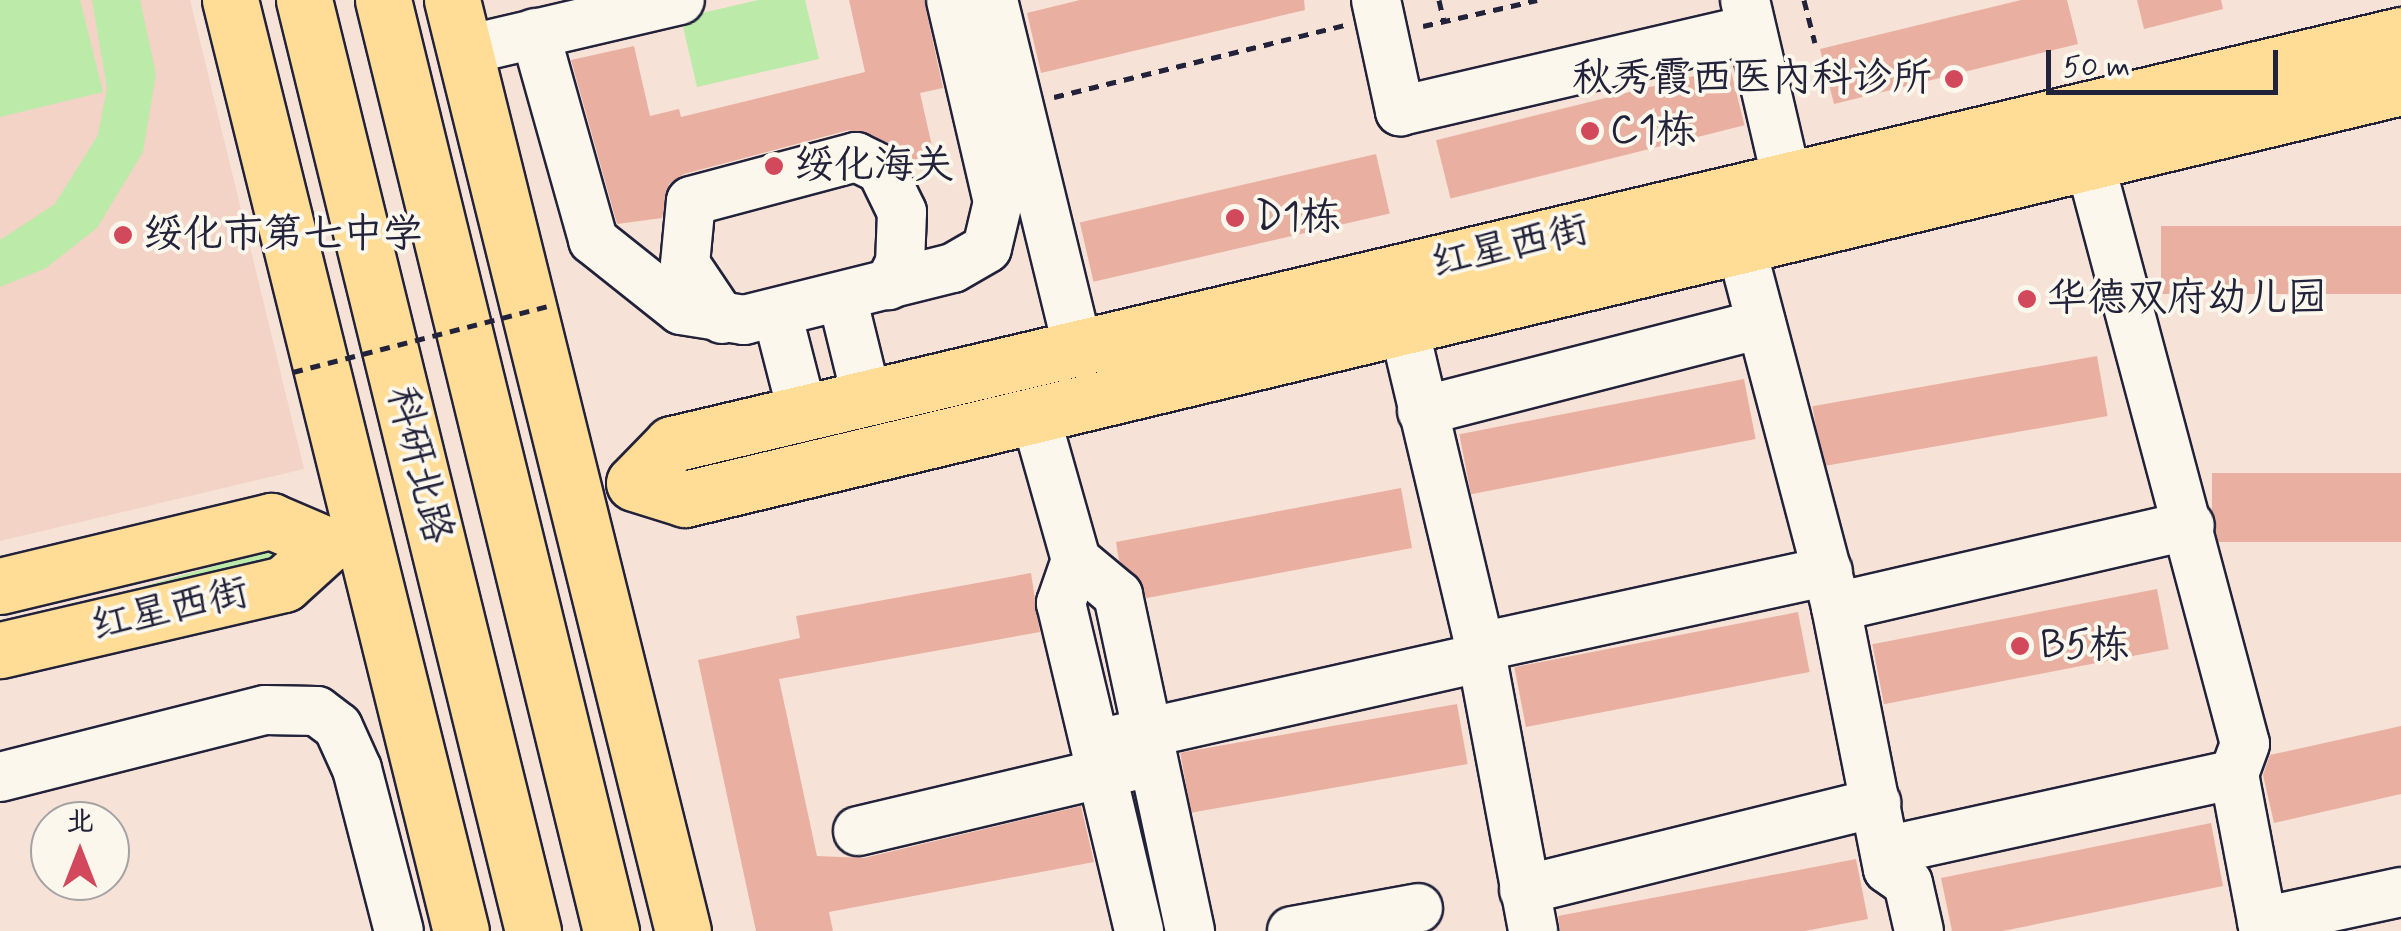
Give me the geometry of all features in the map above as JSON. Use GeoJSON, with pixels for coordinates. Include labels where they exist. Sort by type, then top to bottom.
{"type":"FeatureCollection","features":[{"type":"Feature","properties":{"kind":"main road"},"geometry":{"type":"LineString","coordinates":[[230,0],[346,540],[461,931]]}},
{"type":"Feature","properties":{"kind":"main road","name":"科研北路"},"geometry":{"type":"LineString","coordinates":[[304,0],[533,931]]}},
{"type":"Feature","properties":{"kind":"main road","name":"科研北路"},"geometry":{"type":"LineString","coordinates":[[382,0],[612,931]]}},
{"type":"Feature","properties":{"kind":"main road"},"geometry":{"type":"LineString","coordinates":[[452,0],[683,931]]}},
{"type":"Feature","properties":{"kind":"main road","name":"红星西街"},"geometry":{"type":"LineString","coordinates":[[2401,35],[1768,209],[1403,324],[686,499],[634,483],[672,444],[1078,350],[1768,209],[2088,160],[2401,87]]}},
{"type":"Feature","properties":{"kind":"main road"},"geometry":{"type":"LineString","coordinates":[[1021,363],[1035,415]]}},
{"type":"Feature","properties":{"kind":"main road"},"geometry":{"type":"LineString","coordinates":[[510,512],[634,483]]}},
{"type":"Feature","properties":{"kind":"main road","name":"红星西街"},"geometry":{"type":"LineString","coordinates":[[0,650],[284,584],[346,540],[432,518]]}},
{"type":"Feature","properties":{"kind":"main road","name":"红星西街"},"geometry":{"type":"LineString","coordinates":[[0,586],[271,521],[346,540]]}},
{"type":"Feature","properties":{"kind":"street"},"geometry":{"type":"LineString","coordinates":[[488,45],[680,0]]}},
{"type":"Feature","properties":{"kind":"street"},"geometry":{"type":"LineString","coordinates":[[535,34],[593,240],[652,294],[722,319],[777,314],[973,259],[1000,218],[951,0]]}},
{"type":"Feature","properties":{"kind":"street"},"geometry":{"type":"LineString","coordinates":[[994,0],[1078,350]]}},
{"type":"Feature","properties":{"kind":"street"},"geometry":{"type":"LineString","coordinates":[[1381,17],[1400,111],[1748,15],[1768,209],[1761,324],[1832,589],[1888,869],[1908,883],[1919,931]]}},
{"type":"Feature","properties":{"kind":"street"},"geometry":{"type":"LineString","coordinates":[[722,319],[686,264],[691,201],[856,156],[881,169],[902,212],[900,263],[889,285]]}},
{"type":"Feature","properties":{"kind":"street"},"geometry":{"type":"LineString","coordinates":[[2088,160],[2190,525],[2244,744],[2234,774],[2263,927],[2401,892]]}},
{"type":"Feature","properties":{"kind":"street"},"geometry":{"type":"LineString","coordinates":[[842,297],[867,398]]}},
{"type":"Feature","properties":{"kind":"street"},"geometry":{"type":"LineString","coordinates":[[777,314],[803,414]]}},
{"type":"Feature","properties":{"kind":"street"},"geometry":{"type":"LineString","coordinates":[[1403,324],[1481,652],[1529,910],[1876,803]]}},
{"type":"Feature","properties":{"kind":"street"},"geometry":{"type":"LineString","coordinates":[[1422,410],[1761,324]]}},
{"type":"Feature","properties":{"kind":"street"},"geometry":{"type":"LineString","coordinates":[[1035,415],[1076,560],[1118,596],[1190,931]]}},
{"type":"Feature","properties":{"kind":"street"},"geometry":{"type":"LineString","coordinates":[[858,831],[1481,652],[2190,525]]}},
{"type":"Feature","properties":{"kind":"street"},"geometry":{"type":"LineString","coordinates":[[1076,560],[1062,603],[1139,931]]}},
{"type":"Feature","properties":{"kind":"street"},"geometry":{"type":"LineString","coordinates":[[0,776],[265,710],[316,711],[352,754],[399,931]]}},
{"type":"Feature","properties":{"kind":"street"},"geometry":{"type":"LineString","coordinates":[[1885,851],[2234,774]]}},
{"type":"Feature","properties":{"kind":"street"},"geometry":{"type":"LineString","coordinates":[[1292,931],[1418,908]]}},
{"type":"Feature","properties":{"kind":"path"},"geometry":{"type":"LineString","coordinates":[[1438,0],[1444,22]]}},
{"type":"Feature","properties":{"kind":"path"},"geometry":{"type":"LineString","coordinates":[[1017,106],[1381,17],[1444,22],[1502,4],[1537,0]]}},
{"type":"Feature","properties":{"kind":"path"},"geometry":{"type":"LineString","coordinates":[[1804,0],[1814,43]]}},
{"type":"Feature","properties":{"kind":"path"},"geometry":{"type":"LineString","coordinates":[[292,372],[549,306]]}},
{"type":"Feature","properties":{"kind":"shaded area","name":"绥化市第七中学"},"geometry":{"type":"Polygon","coordinates":[[[0,0],[190,0],[304,469],[0,541],[0,0]]]}},
{"type":"Feature","properties":{"kind":"green space"},"geometry":{"type":"Polygon","coordinates":[[[0,0],[80,0],[103,92],[0,117],[0,0]]]}},
{"type":"Feature","properties":{"kind":"green space"},"geometry":{"type":"Polygon","coordinates":[[[92,0],[140,0],[156,74],[143,152],[97,228],[46,268],[0,287],[0,240],[55,204],[98,135],[107,88],[92,0]]]}},
{"type":"Feature","properties":{"kind":"green space"},"geometry":{"type":"Polygon","coordinates":[[[758,0],[805,0],[819,59],[697,87],[681,18],[758,0]]]}},
{"type":"Feature","properties":{"kind":"green space"},"geometry":{"type":"Polygon","coordinates":[[[284,546],[289,563],[8,644],[3,626],[284,546]]]}},
{"type":"Feature","properties":{"kind":"building"},"geometry":{"type":"Polygon","coordinates":[[[849,0],[924,0],[943,88],[920,93],[934,155],[913,160],[912,170],[893,144],[849,130],[684,174],[669,184],[662,218],[617,224],[571,60],[634,46],[650,116],[679,109],[681,117],[865,72],[849,0]]]}},
{"type":"Feature","properties":{"kind":"building"},"geometry":{"type":"Polygon","coordinates":[[[1080,0],[1304,0],[1305,10],[1041,73],[1027,13],[1080,0]]]}},
{"type":"Feature","properties":{"kind":"building"},"geometry":{"type":"Polygon","coordinates":[[[2021,0],[2067,0],[2078,44],[1834,104],[1820,49],[2021,0]]]}},
{"type":"Feature","properties":{"kind":"building"},"geometry":{"type":"Polygon","coordinates":[[[2137,0],[2221,0],[2223,9],[2144,29],[2137,0]]]}},
{"type":"Feature","properties":{"kind":"building","name":"C1栋"},"geometry":{"type":"Polygon","coordinates":[[[1730,67],[1745,125],[1451,199],[1436,140],[1730,67]]]}},
{"type":"Feature","properties":{"kind":"building","name":"D1栋"},"geometry":{"type":"Polygon","coordinates":[[[1376,154],[1390,213],[1094,282],[1080,222],[1376,154]]]}},
{"type":"Feature","properties":{"kind":"building"},"geometry":{"type":"Polygon","coordinates":[[[2161,226],[2401,226],[2401,294],[2161,294],[2161,226]]]}},
{"type":"Feature","properties":{"kind":"building"},"geometry":{"type":"Polygon","coordinates":[[[2097,356],[2108,416],[1823,466],[1812,406],[2097,356]]]}},
{"type":"Feature","properties":{"kind":"building"},"geometry":{"type":"Polygon","coordinates":[[[1744,379],[1756,439],[1471,494],[1459,434],[1744,379]]]}},
{"type":"Feature","properties":{"kind":"building"},"geometry":{"type":"Polygon","coordinates":[[[2212,473],[2401,473],[2401,542],[2212,542],[2212,473]]]}},
{"type":"Feature","properties":{"kind":"building"},"geometry":{"type":"Polygon","coordinates":[[[1401,488],[1412,548],[1147,598],[1119,560],[1116,542],[1401,488]]]}},
{"type":"Feature","properties":{"kind":"building"},"geometry":{"type":"Polygon","coordinates":[[[1031,573],[1040,632],[779,679],[817,856],[864,858],[1081,806],[1094,862],[829,912],[833,931],[756,931],[698,660],[800,638],[796,616],[1031,573]]]}},
{"type":"Feature","properties":{"kind":"building","name":"B5栋"},"geometry":{"type":"Polygon","coordinates":[[[2157,589],[2169,649],[1884,704],[1872,644],[2157,589]]]}},
{"type":"Feature","properties":{"kind":"building"},"geometry":{"type":"Polygon","coordinates":[[[1798,612],[1810,672],[1526,727],[1514,667],[1798,612]]]}},
{"type":"Feature","properties":{"kind":"building"},"geometry":{"type":"Polygon","coordinates":[[[1457,704],[1468,764],[1191,813],[1180,753],[1457,704]]]}},
{"type":"Feature","properties":{"kind":"building"},"geometry":{"type":"Polygon","coordinates":[[[2401,726],[2401,794],[2274,823],[2263,775],[2270,755],[2401,726]]]}},
{"type":"Feature","properties":{"kind":"building"},"geometry":{"type":"Polygon","coordinates":[[[2211,823],[2223,886],[2003,931],[1952,931],[1941,878],[2211,823]]]}},
{"type":"Feature","properties":{"kind":"building"},"geometry":{"type":"Polygon","coordinates":[[[1856,859],[1868,919],[1805,931],[1560,931],[1558,916],[1856,859]]]}},
{"type":"Feature","properties":{"kind":"place","name":"秋秀霞西医内科诊所"},"geometry":{"type":"Point","coordinates":[1954,79]}},
{"type":"Feature","properties":{"kind":"place","name":"C1栋"},"geometry":{"type":"Point","coordinates":[1590,131]}},
{"type":"Feature","properties":{"kind":"place","name":"绥化海关"},"geometry":{"type":"Point","coordinates":[774,166]}},
{"type":"Feature","properties":{"kind":"place","name":"D1栋"},"geometry":{"type":"Point","coordinates":[1235,218]}},
{"type":"Feature","properties":{"kind":"place","name":"绥化市第七中学"},"geometry":{"type":"Point","coordinates":[123,235]}},
{"type":"Feature","properties":{"kind":"place","name":"华德双府幼儿园"},"geometry":{"type":"Point","coordinates":[2027,299]}},
{"type":"Feature","properties":{"kind":"place","name":"B5栋"},"geometry":{"type":"Point","coordinates":[2020,646]}}]}
